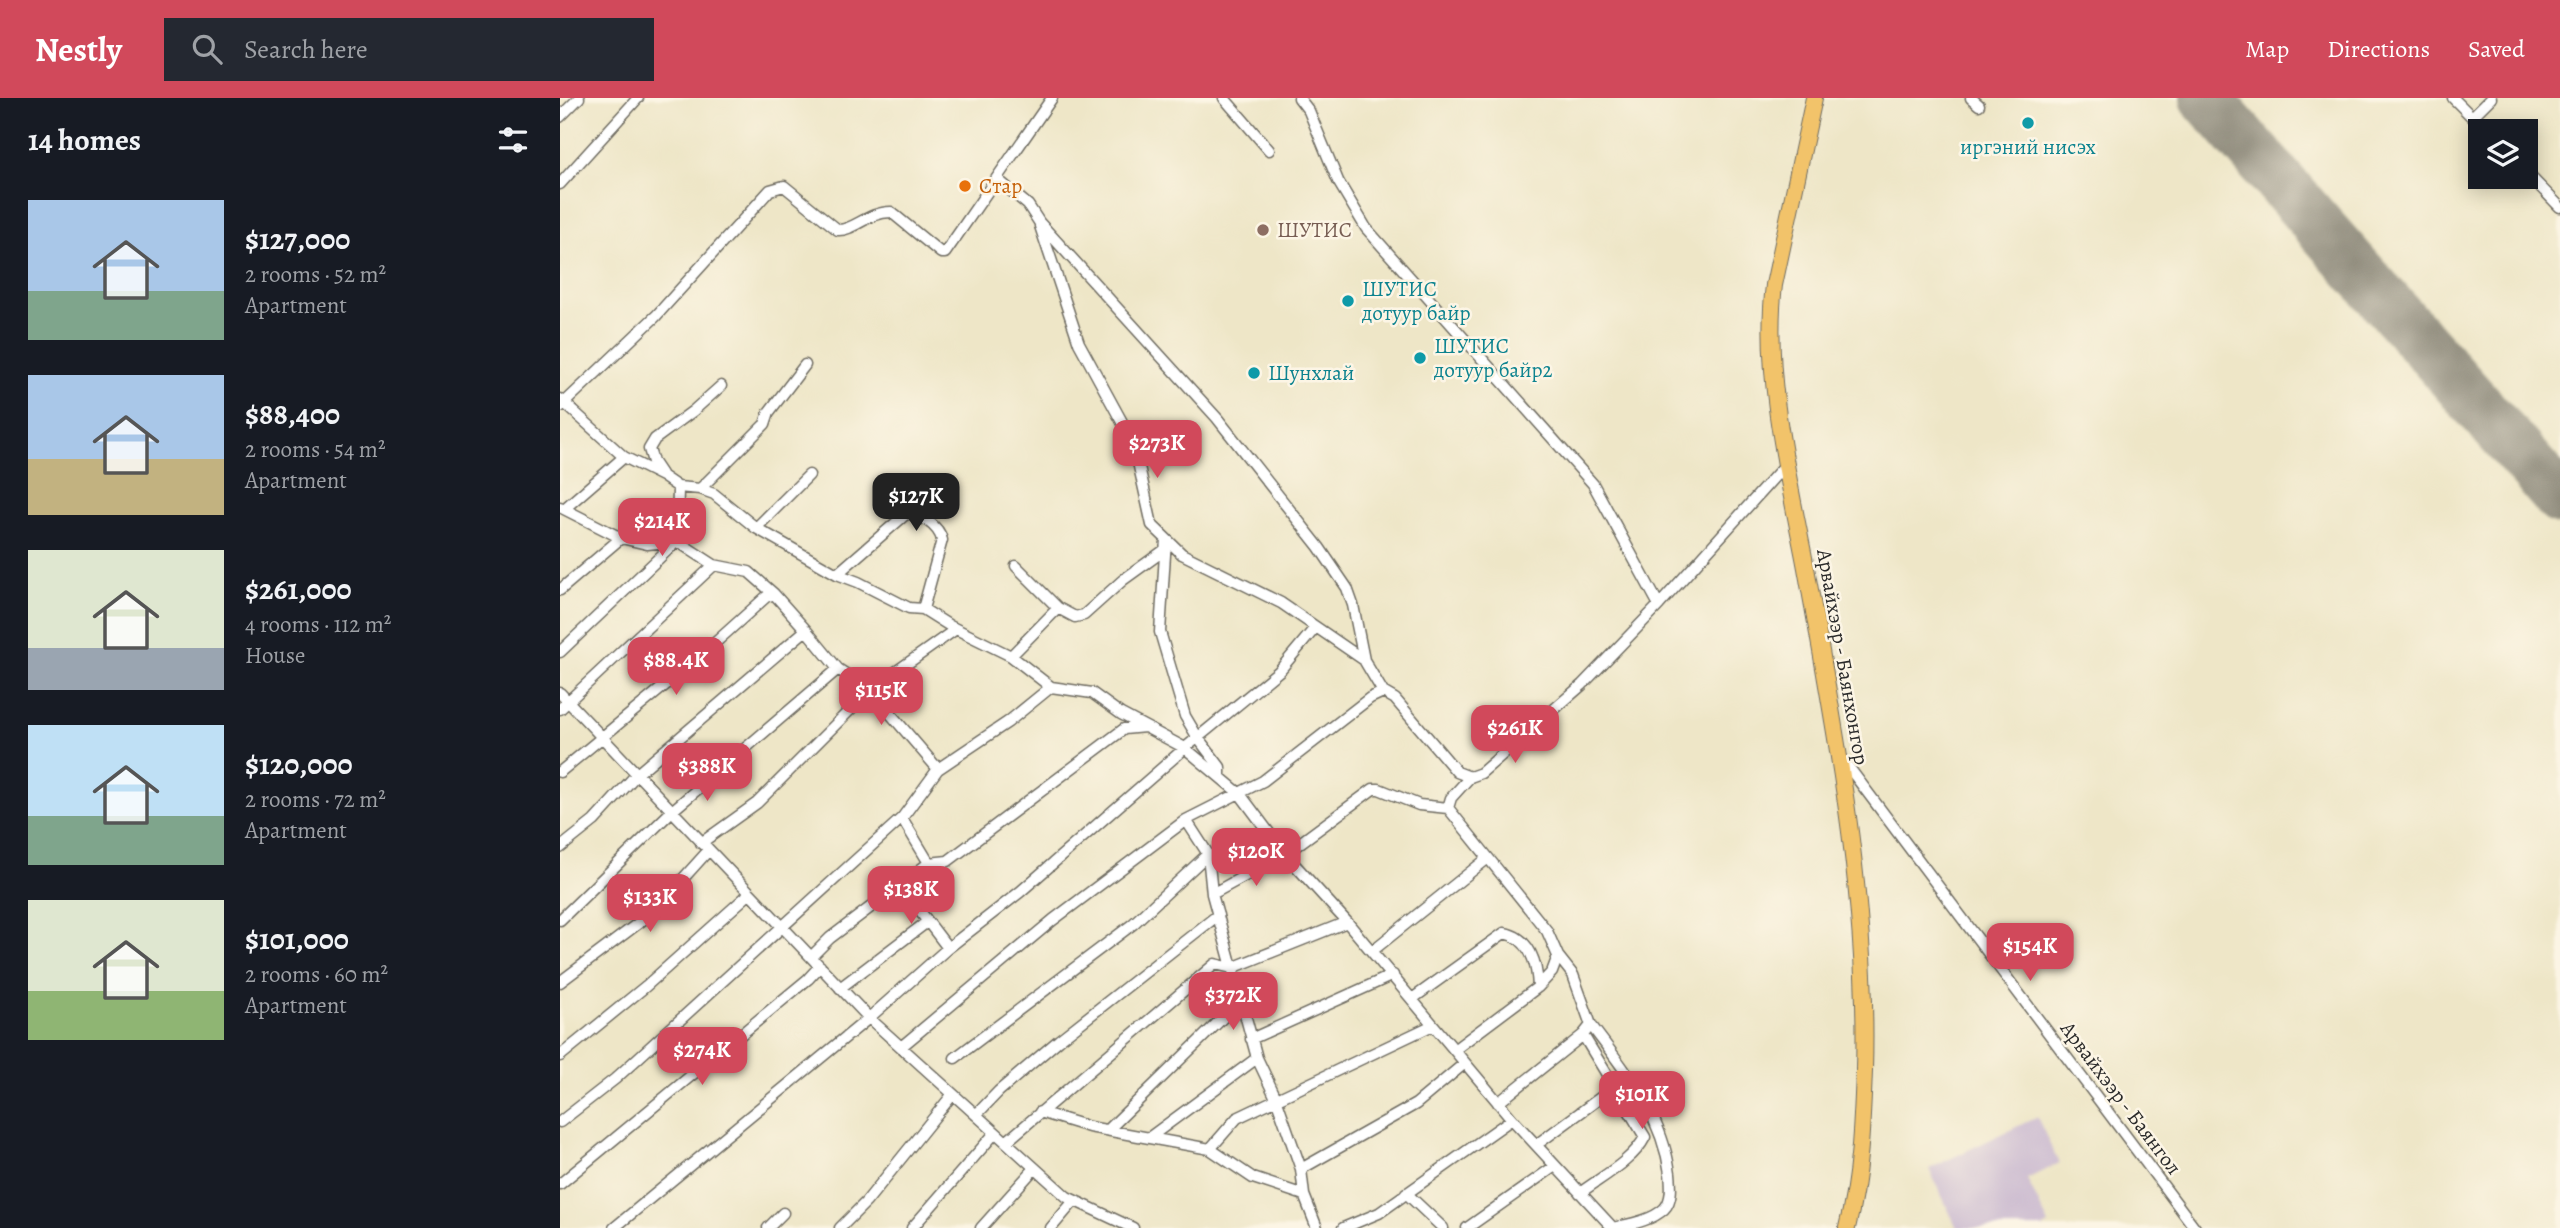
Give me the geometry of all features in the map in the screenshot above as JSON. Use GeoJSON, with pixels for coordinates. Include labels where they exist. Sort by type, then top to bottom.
{"type":"FeatureCollection","features":[{"type":"Feature","properties":{"kind":"highway","name":"Арвайхээр - Баянхонгор"},"geometry":{"type":"LineString","coordinates":[[1814,98],[1792,193],[1771,312],[1774,377],[1786,464],[1841,757],[1861,924],[1865,1029],[1862,1120],[1855,1196],[1847,1228]]}},
{"type":"Feature","properties":{"kind":"street"},"geometry":{"type":"LineString","coordinates":[[560,117],[579,98]]}},
{"type":"Feature","properties":{"kind":"street"},"geometry":{"type":"LineString","coordinates":[[560,184],[638,98]]}},
{"type":"Feature","properties":{"kind":"street"},"geometry":{"type":"LineString","coordinates":[[1052,98],[944,253],[891,212],[867,216],[843,230],[836,228],[784,186],[769,190],[656,316],[561,403],[624,457],[678,487],[700,489],[714,494],[756,528],[837,574],[909,608],[923,609],[1011,656],[1051,687],[1092,693],[1121,714],[1185,748],[1240,794],[1285,854],[1393,975],[1498,1103],[1613,1228],[1666,1208],[1671,1191],[1669,1165],[1653,1114],[1591,1025],[1573,975],[1558,956],[1547,930],[1448,808],[1419,805],[1373,789],[1285,854],[1212,894]]}},
{"type":"Feature","properties":{"kind":"street"},"geometry":{"type":"LineString","coordinates":[[1224,98],[1269,149]]}},
{"type":"Feature","properties":{"kind":"street"},"geometry":{"type":"LineString","coordinates":[[1299,98],[1313,121],[1338,181],[1366,228],[1593,484],[1659,605]]}},
{"type":"Feature","properties":{"kind":"street"},"geometry":{"type":"LineString","coordinates":[[2453,98],[2472,117],[2491,98]]}},
{"type":"Feature","properties":{"kind":"street"},"geometry":{"type":"LineString","coordinates":[[997,179],[1028,205],[1039,222],[1217,418],[1319,547],[1347,588],[1364,660],[1383,692],[1395,699],[1457,772],[1470,777]]}},
{"type":"Feature","properties":{"kind":"street"},"geometry":{"type":"LineString","coordinates":[[2538,184],[2560,207]]}},
{"type":"Feature","properties":{"kind":"street"},"geometry":{"type":"LineString","coordinates":[[1039,222],[1079,343],[1134,444],[1152,525],[1166,544],[1280,603],[1364,660]]}},
{"type":"Feature","properties":{"kind":"street"},"geometry":{"type":"LineString","coordinates":[[700,489],[765,424],[769,412],[805,365]]}},
{"type":"Feature","properties":{"kind":"street"},"geometry":{"type":"LineString","coordinates":[[662,477],[649,449],[655,439],[721,386]]}},
{"type":"Feature","properties":{"kind":"street"},"geometry":{"type":"LineString","coordinates":[[624,457],[562,508],[621,538],[647,544],[677,541],[713,565],[749,572],[774,594],[838,669],[870,690],[938,769]]}},
{"type":"Feature","properties":{"kind":"street"},"geometry":{"type":"LineString","coordinates":[[1448,808],[1451,798],[1470,777],[1481,773],[1582,685],[1659,605],[1786,464]]}},
{"type":"Feature","properties":{"kind":"street"},"geometry":{"type":"LineString","coordinates":[[756,528],[809,475]]}},
{"type":"Feature","properties":{"kind":"street"},"geometry":{"type":"LineString","coordinates":[[560,652],[677,541],[678,487]]}},
{"type":"Feature","properties":{"kind":"street"},"geometry":{"type":"LineString","coordinates":[[837,574],[906,514],[920,515],[940,534],[942,540],[923,609]]}},
{"type":"Feature","properties":{"kind":"street"},"geometry":{"type":"LineString","coordinates":[[560,590],[621,538]]}},
{"type":"Feature","properties":{"kind":"street"},"geometry":{"type":"LineString","coordinates":[[1016,566],[1058,608],[1075,617],[1083,615],[1166,544]]}},
{"type":"Feature","properties":{"kind":"street"},"geometry":{"type":"LineString","coordinates":[[1166,544],[1160,632],[1185,716],[1220,767],[1220,777]]}},
{"type":"Feature","properties":{"kind":"street"},"geometry":{"type":"LineString","coordinates":[[564,705],[713,565]]}},
{"type":"Feature","properties":{"kind":"street"},"geometry":{"type":"LineString","coordinates":[[560,772],[697,659],[766,597],[774,594]]}},
{"type":"Feature","properties":{"kind":"street"},"geometry":{"type":"LineString","coordinates":[[1011,656],[1058,608]]}},
{"type":"Feature","properties":{"kind":"street"},"geometry":{"type":"LineString","coordinates":[[614,1228],[869,1018],[948,948],[1020,892],[1185,748],[1279,671],[1315,628]]}},
{"type":"Feature","properties":{"kind":"street"},"geometry":{"type":"LineString","coordinates":[[560,982],[652,913],[705,847],[757,803],[870,690],[956,629]]}},
{"type":"Feature","properties":{"kind":"street"},"geometry":{"type":"LineString","coordinates":[[560,848],[594,821],[637,774],[806,630]]}},
{"type":"Feature","properties":{"kind":"street"},"geometry":{"type":"LineString","coordinates":[[560,920],[672,811],[838,669]]}},
{"type":"Feature","properties":{"kind":"street"},"geometry":{"type":"LineString","coordinates":[[560,1122],[615,1079],[902,818],[938,769],[1008,722],[1051,687]]}},
{"type":"Feature","properties":{"kind":"street"},"geometry":{"type":"LineString","coordinates":[[901,1047],[1053,920],[1186,820],[1263,781],[1370,698],[1383,692]]}},
{"type":"Feature","properties":{"kind":"street"},"geometry":{"type":"LineString","coordinates":[[560,693],[564,705],[602,738],[869,1018],[1067,1198],[1129,1227]]}},
{"type":"Feature","properties":{"kind":"street"},"geometry":{"type":"LineString","coordinates":[[812,956],[830,938],[929,863],[948,861],[1124,729],[1144,727]]}},
{"type":"Feature","properties":{"kind":"street","name":"Арвайхээр - Баянгол"},"geometry":{"type":"LineString","coordinates":[[1841,757],[2195,1228]]}},
{"type":"Feature","properties":{"kind":"street"},"geometry":{"type":"LineString","coordinates":[[902,818],[929,863]]}},
{"type":"Feature","properties":{"kind":"street"},"geometry":{"type":"LineString","coordinates":[[1186,820],[1208,854],[1212,894],[1256,1058],[1276,1098],[1301,1169],[1304,1195],[1317,1228]]}},
{"type":"Feature","properties":{"kind":"street"},"geometry":{"type":"LineString","coordinates":[[956,1058],[1133,924],[1208,854]]}},
{"type":"Feature","properties":{"kind":"street"},"geometry":{"type":"LineString","coordinates":[[1372,951],[1488,858]]}},
{"type":"Feature","properties":{"kind":"street"},"geometry":{"type":"LineString","coordinates":[[900,885],[948,948]]}},
{"type":"Feature","properties":{"kind":"street"},"geometry":{"type":"LineString","coordinates":[[560,1056],[646,986],[749,894]]}},
{"type":"Feature","properties":{"kind":"street"},"geometry":{"type":"LineString","coordinates":[[976,1115],[999,1091],[1059,1040],[1218,915]]}},
{"type":"Feature","properties":{"kind":"street"},"geometry":{"type":"LineString","coordinates":[[840,988],[928,922]]}},
{"type":"Feature","properties":{"kind":"street"},"geometry":{"type":"LineString","coordinates":[[1006,1142],[1215,964],[1232,968],[1347,922]]}},
{"type":"Feature","properties":{"kind":"street"},"geometry":{"type":"LineString","coordinates":[[1412,999],[1504,933],[1515,936],[1531,951],[1537,967],[1538,987]]}},
{"type":"Feature","properties":{"kind":"street"},"geometry":{"type":"LineString","coordinates":[[1454,1050],[1538,987],[1552,972],[1558,956]]}},
{"type":"Feature","properties":{"kind":"street"},"geometry":{"type":"LineString","coordinates":[[560,1184],[808,979],[820,966]]}},
{"type":"Feature","properties":{"kind":"street"},"geometry":{"type":"LineString","coordinates":[[1251,1038],[1393,975]]}},
{"type":"Feature","properties":{"kind":"street"},"geometry":{"type":"LineString","coordinates":[[1108,1130],[1241,1000]]}},
{"type":"Feature","properties":{"kind":"street"},"geometry":{"type":"LineString","coordinates":[[1210,1149],[1237,1118],[1433,1025]]}},
{"type":"Feature","properties":{"kind":"street"},"geometry":{"type":"LineString","coordinates":[[1498,1103],[1583,1035],[1591,1025]]}},
{"type":"Feature","properties":{"kind":"street"},"geometry":{"type":"LineString","coordinates":[[1580,1193],[1631,1155],[1644,1137],[1583,1035]]}},
{"type":"Feature","properties":{"kind":"street"},"geometry":{"type":"LineString","coordinates":[[1150,1137],[1256,1058]]}},
{"type":"Feature","properties":{"kind":"street"},"geometry":{"type":"LineString","coordinates":[[1301,1169],[1416,1104],[1465,1063]]}},
{"type":"Feature","properties":{"kind":"street"},"geometry":{"type":"LineString","coordinates":[[1536,1145],[1615,1087]]}},
{"type":"Feature","properties":{"kind":"street"},"geometry":{"type":"LineString","coordinates":[[840,1228],[866,1202],[953,1094]]}},
{"type":"Feature","properties":{"kind":"street"},"geometry":{"type":"LineString","coordinates":[[1040,1112],[1089,1127],[1210,1149],[1253,1178],[1304,1195]]}},
{"type":"Feature","properties":{"kind":"street"},"geometry":{"type":"LineString","coordinates":[[1343,1228],[1379,1213],[1512,1119]]}},
{"type":"Feature","properties":{"kind":"street"},"geometry":{"type":"LineString","coordinates":[[912,1228],[995,1133]]}},
{"type":"Feature","properties":{"kind":"street"},"geometry":{"type":"LineString","coordinates":[[1467,1228],[1555,1166]]}},
{"type":"Feature","properties":{"kind":"street"},"geometry":{"type":"LineString","coordinates":[[981,1228],[1035,1168]]}},
{"type":"Feature","properties":{"kind":"street"},"geometry":{"type":"LineString","coordinates":[[1406,1193],[1443,1228]]}},
{"type":"Feature","properties":{"kind":"street"},"geometry":{"type":"LineString","coordinates":[[1051,1228],[1074,1201]]}},
{"type":"Feature","properties":{"kind":"street"},"geometry":{"type":"LineString","coordinates":[[768,1228],[783,1213]]}},
{"type":"Feature","properties":{"kind":"shaded area"},"geometry":{"type":"Polygon","coordinates":[[[2037,1117],[2059,1163],[2027,1179],[2049,1225],[2043,1228],[1957,1228],[1929,1169],[2037,1117]]]}},
{"type":"Feature","properties":{"kind":"runway"},"geometry":{"type":"LineString","coordinates":[[2206,98],[2560,499]]}},
{"type":"Feature","properties":{"kind":"place","name":"иргэний нисэх"},"geometry":{"type":"Point","coordinates":[2028,123]}},
{"type":"Feature","properties":{"kind":"place","name":"Стар"},"geometry":{"type":"Point","coordinates":[965,186]}},
{"type":"Feature","properties":{"kind":"place","name":"ШУТИС"},"geometry":{"type":"Point","coordinates":[1263,230]}},
{"type":"Feature","properties":{"kind":"place","name":"ШУТИС дотуур байр"},"geometry":{"type":"Point","coordinates":[1348,301]}},
{"type":"Feature","properties":{"kind":"place","name":"ШУТИС дотуур байр2"},"geometry":{"type":"Point","coordinates":[1420,358]}},
{"type":"Feature","properties":{"kind":"place","name":"Шунхлай"},"geometry":{"type":"Point","coordinates":[1254,373]}}]}
